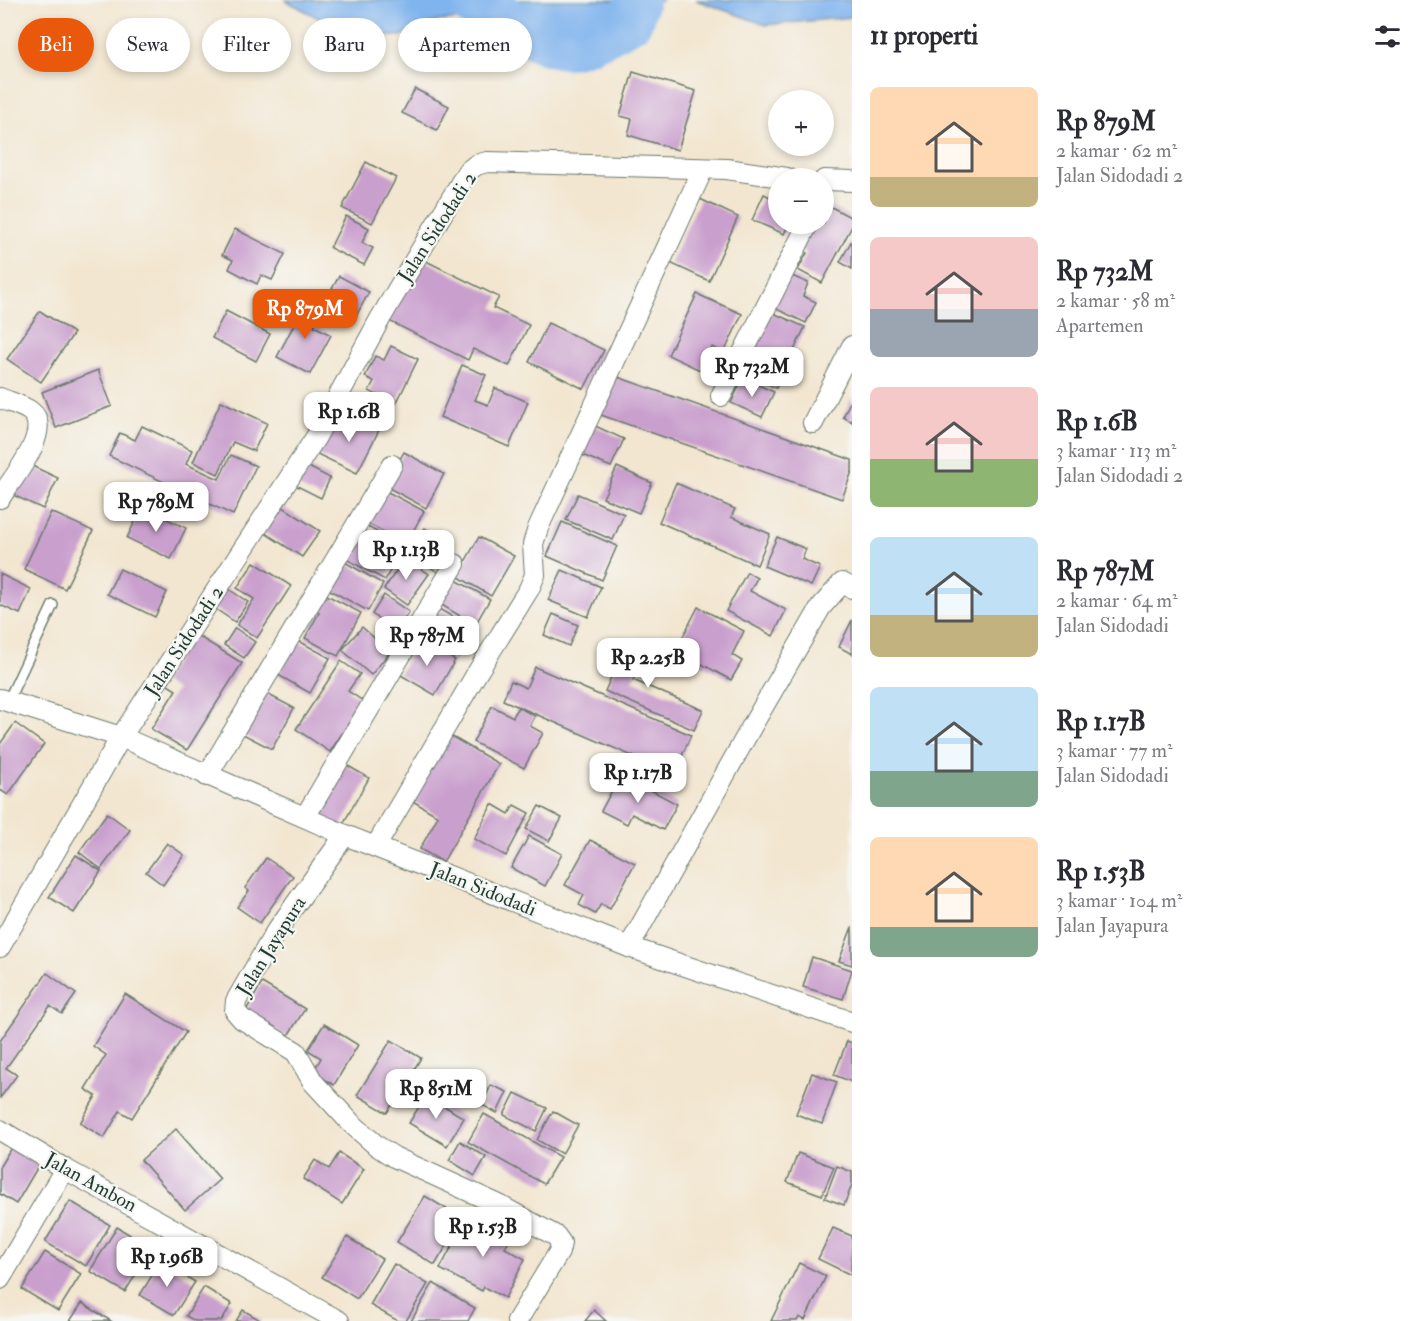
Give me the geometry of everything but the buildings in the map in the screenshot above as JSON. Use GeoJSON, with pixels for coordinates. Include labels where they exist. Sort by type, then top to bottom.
{"type":"FeatureCollection","features":[{"type":"Feature","properties":{"kind":"street","name":"Jalan Sidodadi 2"},"geometry":{"type":"LineString","coordinates":[[0,947],[121,737],[316,437],[380,319],[467,172],[476,165],[487,162],[727,169],[768,175]]}},
{"type":"Feature","properties":{"kind":"street"},"geometry":{"type":"LineString","coordinates":[[376,846],[477,673],[530,589],[535,575],[532,560],[533,544],[538,528],[703,169]]}},
{"type":"Feature","properties":{"kind":"street"},"geometry":{"type":"LineString","coordinates":[[834,184],[852,181]]}},
{"type":"Feature","properties":{"kind":"street"},"geometry":{"type":"LineString","coordinates":[[721,396],[803,234]]}},
{"type":"Feature","properties":{"kind":"street"},"geometry":{"type":"LineString","coordinates":[[813,423],[852,346]]}},
{"type":"Feature","properties":{"kind":"street"},"geometry":{"type":"LineString","coordinates":[[0,398],[32,412],[38,424],[37,440],[0,498]]}},
{"type":"Feature","properties":{"kind":"street"},"geometry":{"type":"LineString","coordinates":[[207,776],[393,465]]}},
{"type":"Feature","properties":{"kind":"street"},"geometry":{"type":"LineString","coordinates":[[304,817],[455,564]]}},
{"type":"Feature","properties":{"kind":"street"},"geometry":{"type":"LineString","coordinates":[[629,947],[821,607],[842,583],[852,588]]}},
{"type":"Feature","properties":{"kind":"street","name":"Jalan Sidodadi"},"geometry":{"type":"LineString","coordinates":[[4,701],[121,737],[345,835],[629,947],[852,1022]]}},
{"type":"Feature","properties":{"kind":"street","name":"Jalan Jayapura"},"geometry":{"type":"LineString","coordinates":[[345,835],[275,933],[236,1001],[235,1011],[242,1019],[296,1052],[313,1082],[351,1123],[377,1146],[394,1157],[497,1204],[556,1236],[561,1243],[559,1252],[517,1321]]}},
{"type":"Feature","properties":{"kind":"street","name":"Jalan Ambon"},"geometry":{"type":"LineString","coordinates":[[0,1130],[339,1321]]}},
{"type":"Feature","properties":{"kind":"street"},"geometry":{"type":"LineString","coordinates":[[0,1279],[66,1168]]}},
{"type":"Feature","properties":{"kind":"lane"},"geometry":{"type":"LineString","coordinates":[[4,701],[53,605]]}},
{"type":"Feature","properties":{"kind":"water"},"geometry":{"type":"Polygon","coordinates":[[[285,0],[662,0],[578,44],[532,32],[532,18],[398,18],[398,36],[386,36],[386,18],[319,18],[285,0]]]}},
{"type":"Feature","properties":{"kind":"water"},"geometry":{"type":"Polygon","coordinates":[[[696,0],[852,0],[852,17],[766,25],[696,0]]]}},
{"type":"Feature","properties":{"kind":"waterway"},"geometry":{"type":"LineString","coordinates":[[472,5],[495,10],[538,39],[567,47],[590,41],[631,20],[637,0]]}}]}
